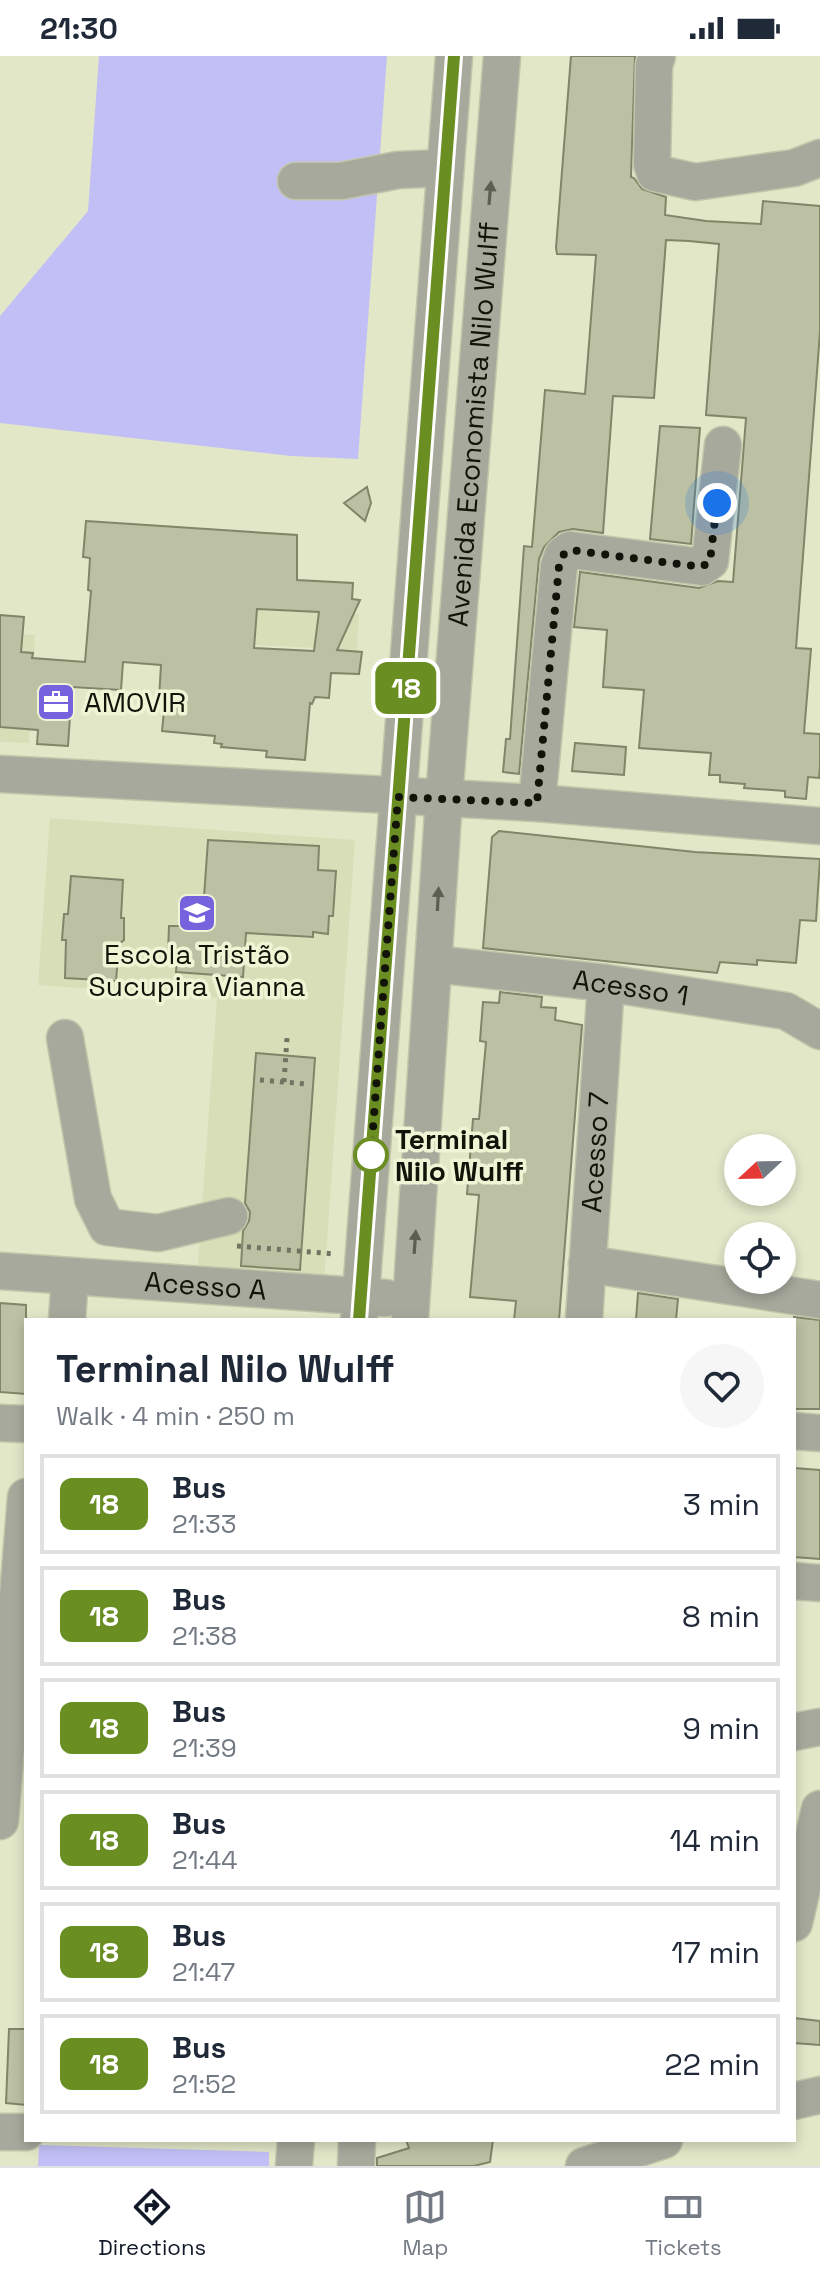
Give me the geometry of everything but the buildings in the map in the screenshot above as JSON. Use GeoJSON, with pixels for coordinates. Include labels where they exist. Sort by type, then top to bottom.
{"type":"FeatureCollection","features":[{"type":"Feature","properties":{"kind":"street","name":"Avenida Economista Nilo Wulff"},"geometry":{"type":"LineString","coordinates":[[360,1308],[454,56]]}},
{"type":"Feature","properties":{"kind":"street","name":"Avenida Economista Nilo Wulff"},"geometry":{"type":"LineString","coordinates":[[410,1310],[444,798],[502,56]]}},
{"type":"Feature","properties":{"kind":"street"},"geometry":{"type":"LineString","coordinates":[[657,56],[654,65],[652,164],[655,173],[695,182],[794,168],[820,158]]}},
{"type":"Feature","properties":{"kind":"street"},"geometry":{"type":"LineString","coordinates":[[296,181],[341,181],[398,170],[445,168]]}},
{"type":"Feature","properties":{"kind":"street"},"geometry":{"type":"LineString","coordinates":[[537,803],[559,566],[563,555],[570,550],[702,567],[710,561],[723,445]]}},
{"type":"Feature","properties":{"kind":"street"},"geometry":{"type":"LineString","coordinates":[[0,774],[537,803],[820,826]]}},
{"type":"Feature","properties":{"kind":"street","name":"Acesso 1"},"geometry":{"type":"LineString","coordinates":[[434,964],[606,983],[786,1011],[820,1031]]}},
{"type":"Feature","properties":{"kind":"street","name":"Acesso 7"},"geometry":{"type":"LineString","coordinates":[[584,1318],[606,983]]}},
{"type":"Feature","properties":{"kind":"street"},"geometry":{"type":"LineString","coordinates":[[65,1038],[93,1199],[107,1227],[158,1233],[228,1231]]}},
{"type":"Feature","properties":{"kind":"street"},"geometry":{"type":"LineString","coordinates":[[378,1060],[427,1065]]}},
{"type":"Feature","properties":{"kind":"street"},"geometry":{"type":"LineString","coordinates":[[587,1264],[820,1300]]}},
{"type":"Feature","properties":{"kind":"street","name":"Acesso A"},"geometry":{"type":"LineString","coordinates":[[0,1271],[360,1308],[410,1310]]}},
{"type":"Feature","properties":{"kind":"street"},"geometry":{"type":"LineString","coordinates":[[67,1318],[70,1277]]}},
{"type":"Feature","properties":{"kind":"street"},"geometry":{"type":"LineString","coordinates":[[0,1423],[24,1424]]}},
{"type":"Feature","properties":{"kind":"street"},"geometry":{"type":"LineString","coordinates":[[796,1431],[820,1433]]}},
{"type":"Feature","properties":{"kind":"street"},"geometry":{"type":"LineString","coordinates":[[0,1821],[20,1620],[24,1538]]}},
{"type":"Feature","properties":{"kind":"street"},"geometry":{"type":"LineString","coordinates":[[796,1581],[820,1583]]}},
{"type":"Feature","properties":{"kind":"street"},"geometry":{"type":"LineString","coordinates":[[796,1732],[820,1727]]}},
{"type":"Feature","properties":{"kind":"street"},"geometry":{"type":"LineString","coordinates":[[796,1914],[820,1809]]}},
{"type":"Feature","properties":{"kind":"street"},"geometry":{"type":"LineString","coordinates":[[796,2101],[820,2095]]}},
{"type":"Feature","properties":{"kind":"street"},"geometry":{"type":"LineString","coordinates":[[0,2132],[24,2132]]}},
{"type":"Feature","properties":{"kind":"street"},"geometry":{"type":"LineString","coordinates":[[294,2166],[296,2142]]}},
{"type":"Feature","properties":{"kind":"street"},"geometry":{"type":"LineString","coordinates":[[356,2166],[357,2142]]}},
{"type":"Feature","properties":{"kind":"street"},"geometry":{"type":"LineString","coordinates":[[584,2166],[658,2142]]}},
{"type":"Feature","properties":{"kind":"path"},"geometry":{"type":"LineString","coordinates":[[284,1082],[287,1038]]}},
{"type":"Feature","properties":{"kind":"path"},"geometry":{"type":"LineString","coordinates":[[260,1080],[307,1084]]}},
{"type":"Feature","properties":{"kind":"path"},"geometry":{"type":"LineString","coordinates":[[228,1231],[364,1256]]}},
{"type":"Feature","properties":{"kind":"shaded area"},"geometry":{"type":"Polygon","coordinates":[[[99,56],[387,56],[358,459],[291,456],[0,423],[0,316],[88,211],[99,56]]]}},
{"type":"Feature","properties":{"kind":"shaded area"},"geometry":{"type":"Polygon","coordinates":[[[257,609],[359,614],[357,650],[255,645],[257,609]]]}},
{"type":"Feature","properties":{"kind":"shaded area"},"geometry":{"type":"Polygon","coordinates":[[[0,633],[35,635],[29,743],[0,742],[0,633]]]}},
{"type":"Feature","properties":{"kind":"shaded area"},"geometry":{"type":"Polygon","coordinates":[[[50,818],[355,840],[324,1285],[197,1275],[217,998],[38,985],[50,818]]]}},
{"type":"Feature","properties":{"kind":"shaded area"},"geometry":{"type":"Polygon","coordinates":[[[39,2145],[269,2152],[269,2166],[38,2166],[39,2145]]]}},
{"type":"Feature","properties":{"kind":"bus line","name":"18"},"geometry":{"type":"LineString","coordinates":[[359,1318],[454,56]]}},
{"type":"Feature","properties":{"kind":"place","name":"AMOVIR"},"geometry":{"type":"Point","coordinates":[56,702]}},
{"type":"Feature","properties":{"kind":"place","name":"Escola Tristão Sucupira Vianna"},"geometry":{"type":"Point","coordinates":[197,913]}},
{"type":"Feature","properties":{"kind":"place","name":"Terminal Nilo Wulff"},"geometry":{"type":"Point","coordinates":[371,1155]}},
{"type":"Feature","properties":{"kind":"route"},"geometry":{"type":"LineString","coordinates":[[371,1155],[398,797],[537,803],[559,566],[563,555],[570,550],[702,567],[710,561],[717,503]]}}]}
